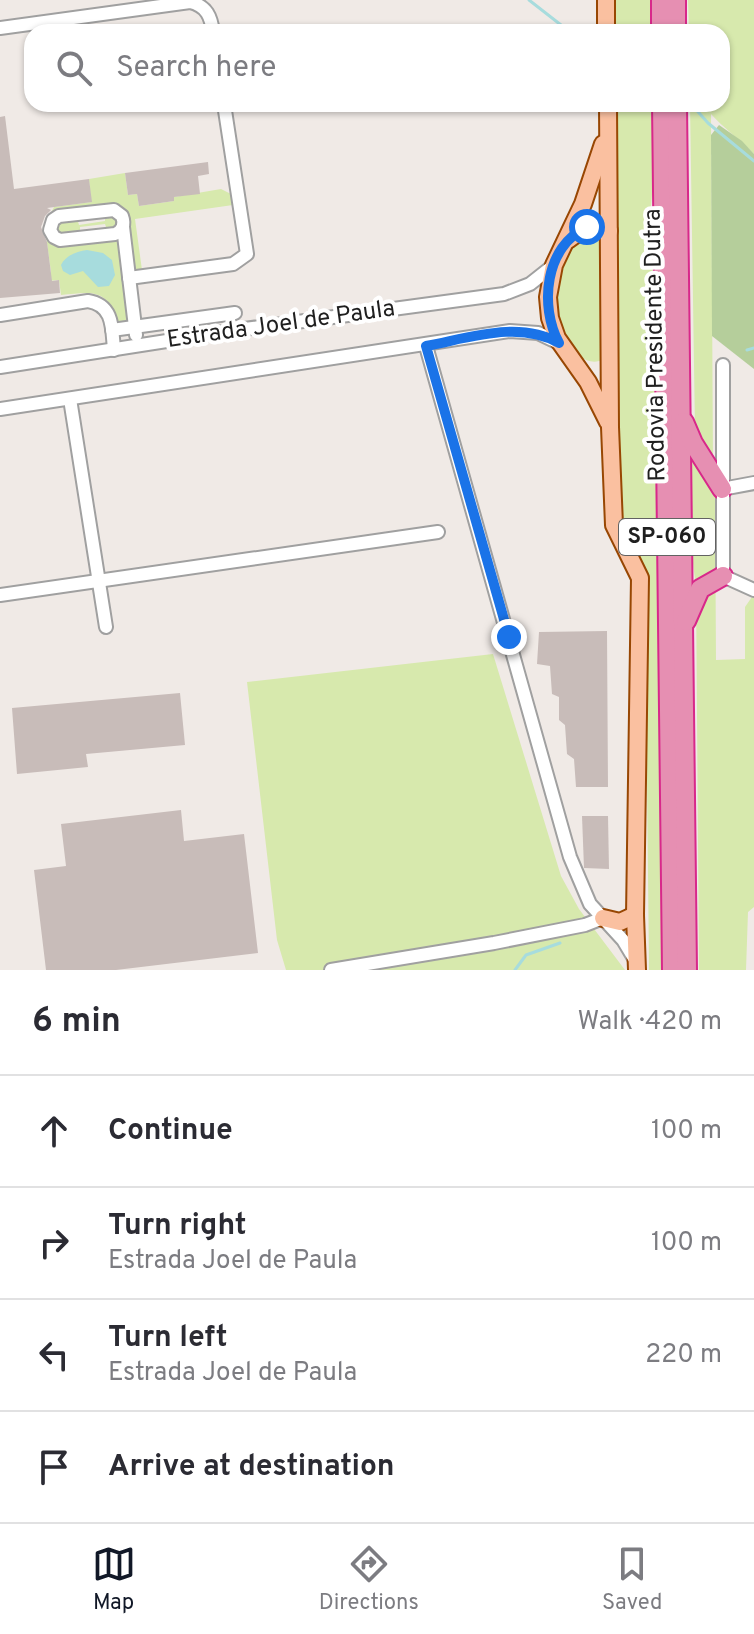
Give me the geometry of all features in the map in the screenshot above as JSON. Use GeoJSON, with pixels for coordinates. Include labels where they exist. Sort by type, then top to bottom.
{"type":"FeatureCollection","features":[{"type":"Feature","properties":{"kind":"highway"},"geometry":{"type":"LineString","coordinates":[[661,0],[661,24]]}},
{"type":"Feature","properties":{"kind":"highway"},"geometry":{"type":"LineString","coordinates":[[676,0],[676,24]]}},
{"type":"Feature","properties":{"kind":"highway","name":"Rodovia Presidente Dutra"},"geometry":{"type":"LineString","coordinates":[[662,112],[672,970]]}},
{"type":"Feature","properties":{"kind":"highway","name":"Rodovia Presidente Dutra"},"geometry":{"type":"LineString","coordinates":[[677,112],[687,970]]}},
{"type":"Feature","properties":{"kind":"highway"},"geometry":{"type":"LineString","coordinates":[[681,415],[693,443],[722,489]]}},
{"type":"Feature","properties":{"kind":"highway"},"geometry":{"type":"LineString","coordinates":[[683,627],[700,589],[723,576]]}},
{"type":"Feature","properties":{"kind":"main road"},"geometry":{"type":"LineString","coordinates":[[606,0],[606,24]]}},
{"type":"Feature","properties":{"kind":"main road"},"geometry":{"type":"LineString","coordinates":[[608,112],[610,427],[614,525],[640,578],[635,915],[637,967]]}},
{"type":"Feature","properties":{"kind":"main road"},"geometry":{"type":"LineString","coordinates":[[609,127],[587,194],[554,265],[548,286],[548,308],[559,343],[595,395],[610,427]]}},
{"type":"Feature","properties":{"kind":"main road"},"geometry":{"type":"LineString","coordinates":[[567,241],[587,227],[609,231]]}},
{"type":"Feature","properties":{"kind":"main road"},"geometry":{"type":"LineString","coordinates":[[579,369],[596,371],[610,364]]}},
{"type":"Feature","properties":{"kind":"main road"},"geometry":{"type":"LineString","coordinates":[[603,918],[620,922],[635,915]]}},
{"type":"Feature","properties":{"kind":"street"},"geometry":{"type":"LineString","coordinates":[[29,24],[190,2],[207,11],[211,24]]}},
{"type":"Feature","properties":{"kind":"street"},"geometry":{"type":"LineString","coordinates":[[0,28],[24,25]]}},
{"type":"Feature","properties":{"kind":"street"},"geometry":{"type":"LineString","coordinates":[[129,278],[233,264],[247,254],[225,112]]}},
{"type":"Feature","properties":{"kind":"street"},"geometry":{"type":"LineString","coordinates":[[123,227],[115,234],[64,240],[54,237],[50,227],[59,216],[114,210],[122,216],[137,346]]}},
{"type":"Feature","properties":{"kind":"street","name":"Estrada Joel de Paula"},"geometry":{"type":"LineString","coordinates":[[0,367],[504,294],[530,284],[554,265]]}},
{"type":"Feature","properties":{"kind":"street"},"geometry":{"type":"LineString","coordinates":[[0,315],[93,301],[108,312],[114,350]]}},
{"type":"Feature","properties":{"kind":"street"},"geometry":{"type":"LineString","coordinates":[[112,330],[235,313]]}},
{"type":"Feature","properties":{"kind":"street","name":"Estrada Joel de Paula"},"geometry":{"type":"LineString","coordinates":[[0,409],[520,331],[545,335],[559,343]]}},
{"type":"Feature","properties":{"kind":"street"},"geometry":{"type":"LineString","coordinates":[[426,346],[570,857],[590,904],[623,940],[637,967]]}},
{"type":"Feature","properties":{"kind":"street"},"geometry":{"type":"LineString","coordinates":[[723,365],[723,576],[754,590]]}},
{"type":"Feature","properties":{"kind":"street"},"geometry":{"type":"LineString","coordinates":[[70,399],[106,627]]}},
{"type":"Feature","properties":{"kind":"street"},"geometry":{"type":"LineString","coordinates":[[722,489],[754,483]]}},
{"type":"Feature","properties":{"kind":"street"},"geometry":{"type":"LineString","coordinates":[[0,595],[438,532]]}},
{"type":"Feature","properties":{"kind":"street"},"geometry":{"type":"LineString","coordinates":[[331,970],[494,943],[585,925],[603,918]]}},
{"type":"Feature","properties":{"kind":"green space"},"geometry":{"type":"Polygon","coordinates":[[[614,0],[654,0],[655,24],[614,24],[614,0]]]}},
{"type":"Feature","properties":{"kind":"green space"},"geometry":{"type":"Polygon","coordinates":[[[688,0],[754,0],[754,154],[711,114],[713,464],[695,430],[690,112],[730,112],[730,24],[689,24],[688,0]]]}},
{"type":"Feature","properties":{"kind":"green space"},"geometry":{"type":"Polygon","coordinates":[[[613,112],[656,112],[649,231],[660,285],[664,970],[649,970],[645,592],[618,515],[613,112]]]}},
{"type":"Feature","properties":{"kind":"green space"},"geometry":{"type":"Polygon","coordinates":[[[719,125],[754,154],[754,369],[712,336],[711,135],[719,125]]]}},
{"type":"Feature","properties":{"kind":"green space"},"geometry":{"type":"Polygon","coordinates":[[[125,173],[128,195],[137,194],[139,206],[221,189],[231,194],[233,205],[135,219],[142,270],[135,270],[125,214],[57,214],[52,211],[54,207],[91,202],[89,179],[125,173]]]}},
{"type":"Feature","properties":{"kind":"green space"},"geometry":{"type":"Polygon","coordinates":[[[105,215],[117,217],[118,225],[114,229],[107,230],[105,224],[80,227],[80,234],[58,235],[55,222],[77,218],[79,225],[105,221],[105,215]]]}},
{"type":"Feature","properties":{"kind":"green space"},"geometry":{"type":"Polygon","coordinates":[[[589,233],[603,235],[604,359],[595,362],[578,355],[571,347],[560,327],[554,304],[561,266],[573,247],[589,233]]]}},
{"type":"Feature","properties":{"kind":"green space"},"geometry":{"type":"Polygon","coordinates":[[[46,236],[67,245],[111,239],[119,242],[131,324],[118,325],[110,305],[98,295],[61,295],[59,280],[48,281],[51,272],[46,236]]]}},
{"type":"Feature","properties":{"kind":"green space"},"geometry":{"type":"Polygon","coordinates":[[[689,445],[715,492],[716,660],[745,659],[745,607],[754,594],[754,907],[748,912],[746,970],[699,970],[696,587],[689,532],[689,445]]]}},
{"type":"Feature","properties":{"kind":"green space"},"geometry":{"type":"Polygon","coordinates":[[[493,654],[561,876],[579,909],[625,970],[286,970],[277,940],[247,682],[493,654]]]}},
{"type":"Feature","properties":{"kind":"water"},"geometry":{"type":"Polygon","coordinates":[[[87,250],[103,253],[112,260],[115,275],[109,286],[98,287],[83,271],[70,275],[63,271],[61,265],[65,259],[87,250]]]}},
{"type":"Feature","properties":{"kind":"building"},"geometry":{"type":"Polygon","coordinates":[[[5,116],[14,189],[89,179],[92,202],[47,208],[51,210],[41,227],[47,242],[52,281],[59,280],[60,293],[0,298],[0,117],[5,116]]]}},
{"type":"Feature","properties":{"kind":"building"},"geometry":{"type":"Polygon","coordinates":[[[208,162],[209,174],[198,176],[200,194],[139,206],[137,194],[128,195],[125,173],[208,162]]]}},
{"type":"Feature","properties":{"kind":"building"},"geometry":{"type":"Polygon","coordinates":[[[607,631],[608,787],[576,787],[574,759],[567,754],[565,725],[559,720],[559,697],[552,694],[550,666],[537,664],[539,632],[607,631]]]}},
{"type":"Feature","properties":{"kind":"building"},"geometry":{"type":"Polygon","coordinates":[[[180,693],[185,745],[86,754],[88,767],[17,774],[12,708],[180,693]]]}},
{"type":"Feature","properties":{"kind":"building"},"geometry":{"type":"Polygon","coordinates":[[[181,810],[184,841],[244,834],[258,953],[116,970],[46,970],[34,870],[66,866],[61,824],[181,810]]]}},
{"type":"Feature","properties":{"kind":"building"},"geometry":{"type":"Polygon","coordinates":[[[582,816],[608,816],[609,869],[584,868],[582,816]]]}},
{"type":"Feature","properties":{"kind":"waterway"},"geometry":{"type":"LineString","coordinates":[[529,0],[560,24]]}},
{"type":"Feature","properties":{"kind":"waterway"},"geometry":{"type":"LineString","coordinates":[[698,112],[754,161]]}},
{"type":"Feature","properties":{"kind":"waterway"},"geometry":{"type":"LineString","coordinates":[[747,350],[754,348]]}},
{"type":"Feature","properties":{"kind":"waterway"},"geometry":{"type":"LineString","coordinates":[[515,970],[526,955],[560,943]]}},
{"type":"Feature","properties":{"kind":"route"},"geometry":{"type":"LineString","coordinates":[[509,637],[426,346],[510,331],[530,331],[559,343],[548,308],[548,286],[554,265],[567,241],[587,227]]}}]}
